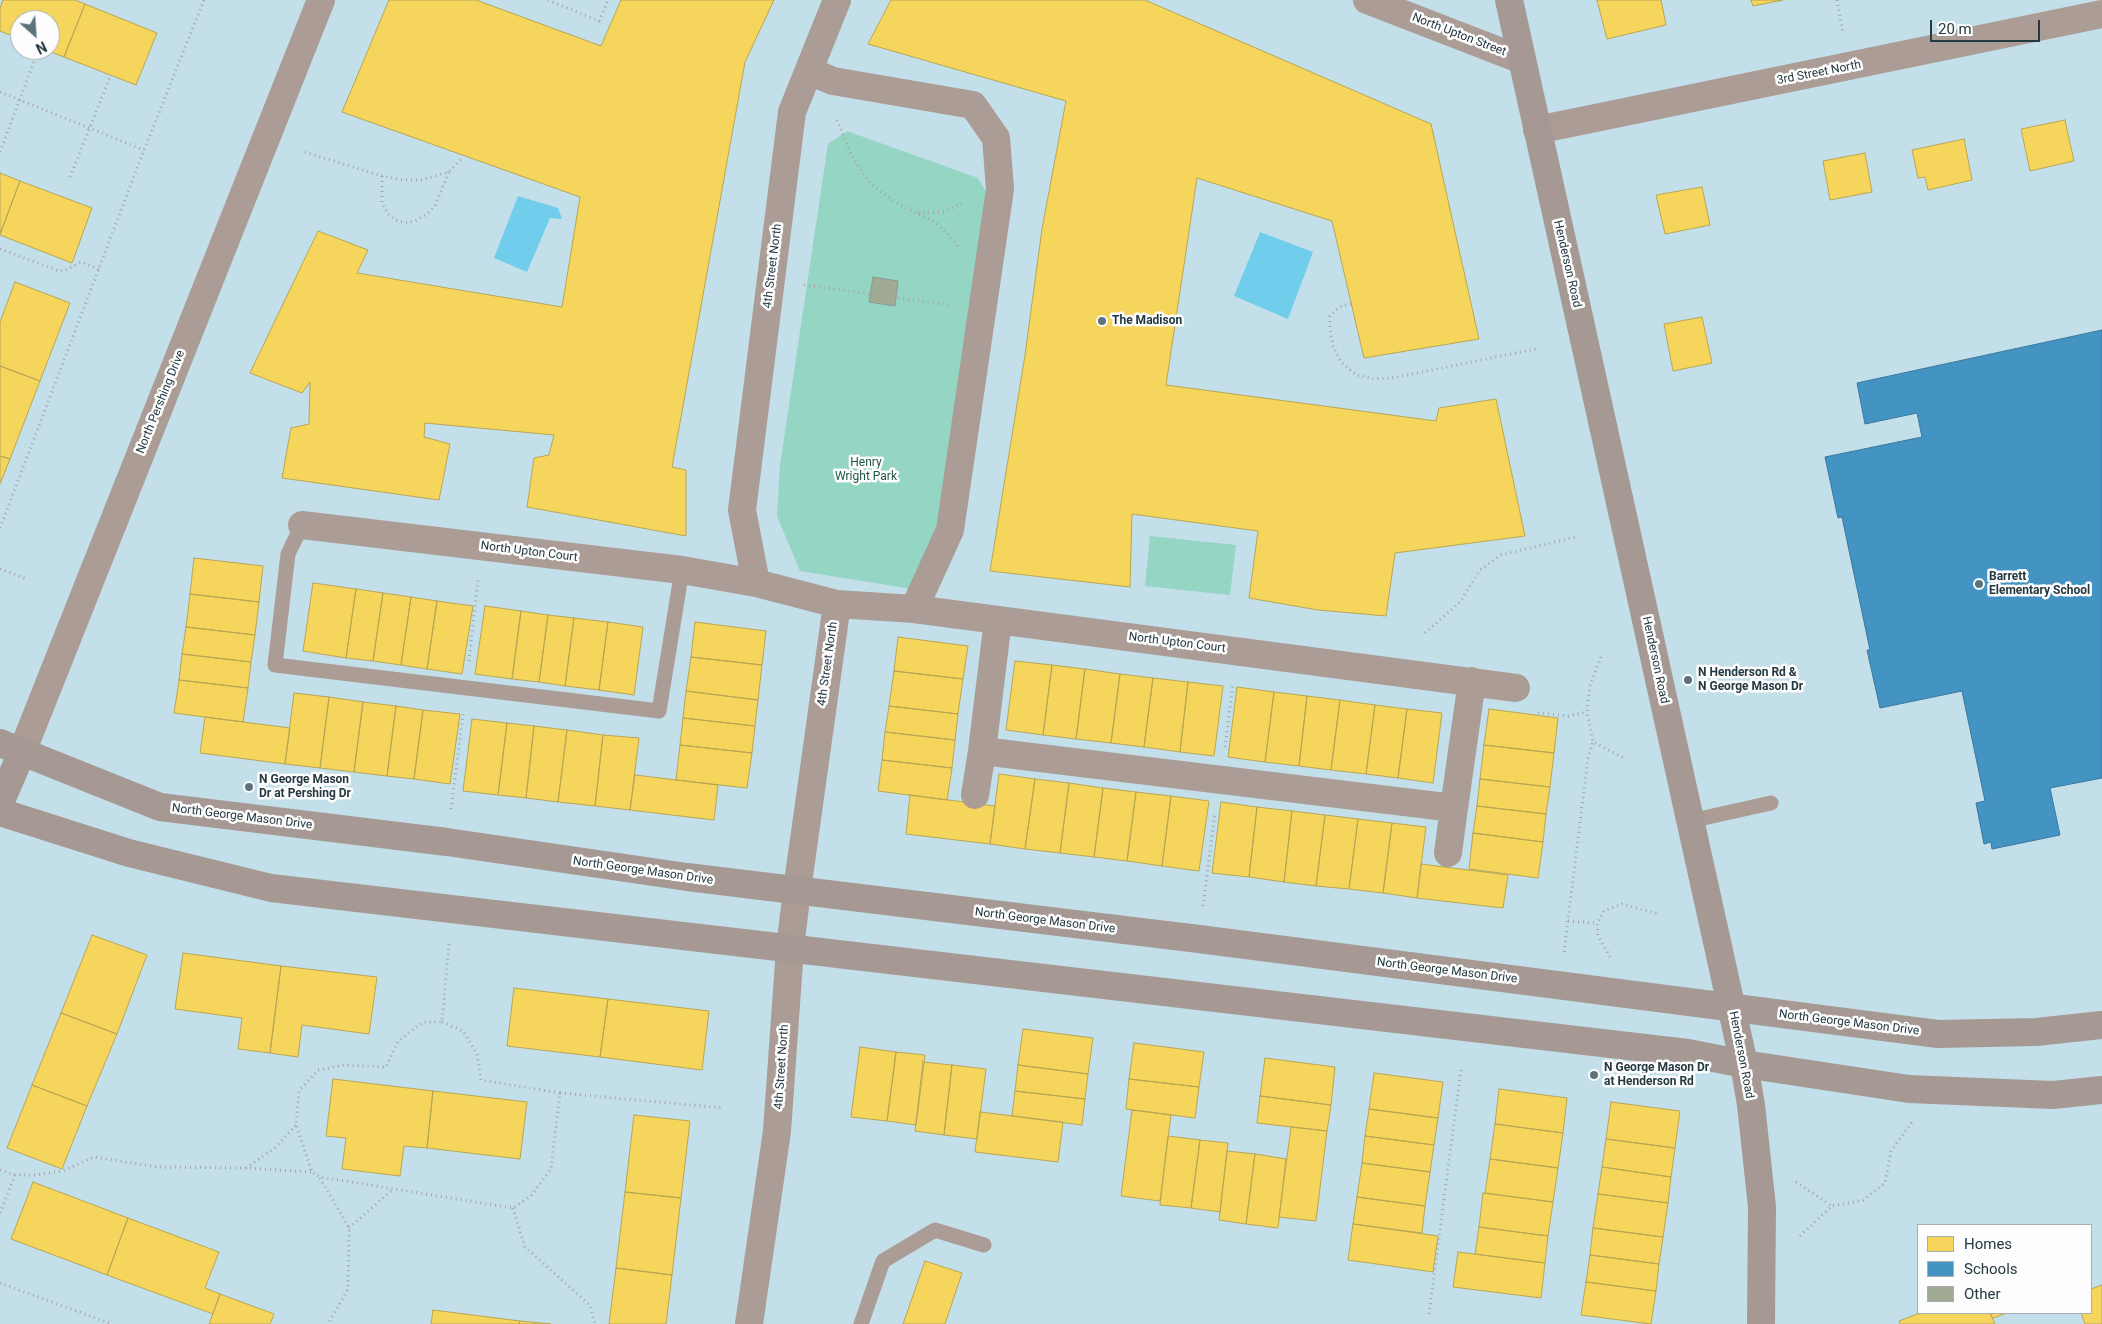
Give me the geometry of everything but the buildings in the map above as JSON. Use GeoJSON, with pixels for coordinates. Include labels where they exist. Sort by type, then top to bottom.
{"type":"FeatureCollection","features":[{"type":"Feature","properties":{"kind":"main road","name":"Henderson Road"},"geometry":{"type":"LineString","coordinates":[[1509,0],[1744,1064],[1751,1105],[1762,1207],[1761,1324]]}},
{"type":"Feature","properties":{"kind":"main road","name":"North Pershing Drive"},"geometry":{"type":"LineString","coordinates":[[0,803],[11,748]]}},
{"type":"Feature","properties":{"kind":"main road","name":"North George Mason Drive"},"geometry":{"type":"LineString","coordinates":[[11,748],[160,807],[447,842],[687,877],[1199,939],[1938,1034],[2036,1032],[2102,1025]]}},
{"type":"Feature","properties":{"kind":"main road"},"geometry":{"type":"LineString","coordinates":[[0,812],[129,853],[271,888],[1659,1050],[1909,1089],[2052,1095],[2102,1090]]}},
{"type":"Feature","properties":{"kind":"street","name":"North Pershing Drive"},"geometry":{"type":"LineString","coordinates":[[11,748],[320,0]]}},
{"type":"Feature","properties":{"kind":"street","name":"4th Street North"},"geometry":{"type":"LineString","coordinates":[[749,1324],[777,1131],[790,948],[797,890],[837,604],[756,583],[742,510],[792,112],[837,0]]}},
{"type":"Feature","properties":{"kind":"street","name":"North Upton Street"},"geometry":{"type":"LineString","coordinates":[[1367,0],[1522,60]]}},
{"type":"Feature","properties":{"kind":"street","name":"3rd Street North"},"geometry":{"type":"LineString","coordinates":[[1537,130],[2102,14]]}},
{"type":"Feature","properties":{"kind":"street"},"geometry":{"type":"LineString","coordinates":[[809,71],[833,81],[973,105],[996,138],[1000,188],[950,530],[914,608]]}},
{"type":"Feature","properties":{"kind":"street","name":"North Upton Court"},"geometry":{"type":"LineString","coordinates":[[302,525],[682,570],[756,583]]}},
{"type":"Feature","properties":{"kind":"street","name":"North Upton Court"},"geometry":{"type":"LineString","coordinates":[[837,604],[914,608],[1516,688]]}},
{"type":"Feature","properties":{"kind":"street"},"geometry":{"type":"LineString","coordinates":[[975,795],[998,620]]}},
{"type":"Feature","properties":{"kind":"street"},"geometry":{"type":"LineString","coordinates":[[1448,853],[1472,682]]}},
{"type":"Feature","properties":{"kind":"street"},"geometry":{"type":"LineString","coordinates":[[982,751],[1454,808]]}},
{"type":"Feature","properties":{"kind":"lane"},"geometry":{"type":"LineString","coordinates":[[302,525],[288,554],[275,665],[659,711],[682,570]]}},
{"type":"Feature","properties":{"kind":"lane"},"geometry":{"type":"LineString","coordinates":[[1690,821],[1771,803]]}},
{"type":"Feature","properties":{"kind":"lane"},"geometry":{"type":"LineString","coordinates":[[861,1324],[883,1261],[935,1230],[984,1245]]}},
{"type":"Feature","properties":{"kind":"path"},"geometry":{"type":"LineString","coordinates":[[0,528],[144,150],[204,0]]}},
{"type":"Feature","properties":{"kind":"path"},"geometry":{"type":"LineString","coordinates":[[548,0],[599,21],[608,0]]}},
{"type":"Feature","properties":{"kind":"path"},"geometry":{"type":"LineString","coordinates":[[0,152],[35,60]]}},
{"type":"Feature","properties":{"kind":"path"},"geometry":{"type":"LineString","coordinates":[[70,177],[110,77]]}},
{"type":"Feature","properties":{"kind":"path"},"geometry":{"type":"LineString","coordinates":[[0,92],[144,150]]}},
{"type":"Feature","properties":{"kind":"path"},"geometry":{"type":"LineString","coordinates":[[837,120],[852,156],[871,184],[895,202],[936,223],[953,239],[963,254]]}},
{"type":"Feature","properties":{"kind":"path"},"geometry":{"type":"LineString","coordinates":[[305,152],[382,176],[420,180],[449,172]]}},
{"type":"Feature","properties":{"kind":"path"},"geometry":{"type":"LineString","coordinates":[[382,176],[382,203],[388,214],[395,220],[407,223],[416,221],[435,206],[449,172],[463,157]]}},
{"type":"Feature","properties":{"kind":"path"},"geometry":{"type":"LineString","coordinates":[[916,213],[944,212],[955,208],[969,197]]}},
{"type":"Feature","properties":{"kind":"path"},"geometry":{"type":"LineString","coordinates":[[0,250],[57,270],[64,271],[81,262],[99,268]]}},
{"type":"Feature","properties":{"kind":"path"},"geometry":{"type":"LineString","coordinates":[[802,284],[952,305]]}},
{"type":"Feature","properties":{"kind":"path"},"geometry":{"type":"LineString","coordinates":[[1351,304],[1338,306],[1330,316],[1330,330],[1334,346],[1341,362],[1356,375],[1374,380],[1536,349]]}},
{"type":"Feature","properties":{"kind":"path"},"geometry":{"type":"LineString","coordinates":[[1425,633],[1460,602],[1480,570],[1501,555],[1576,537]]}},
{"type":"Feature","properties":{"kind":"path"},"geometry":{"type":"LineString","coordinates":[[447,842],[482,546]]}},
{"type":"Feature","properties":{"kind":"path"},"geometry":{"type":"LineString","coordinates":[[0,569],[26,579]]}},
{"type":"Feature","properties":{"kind":"path"},"geometry":{"type":"LineString","coordinates":[[1564,952],[1588,758],[1593,742],[1586,712],[1590,686],[1601,657]]}},
{"type":"Feature","properties":{"kind":"path"},"geometry":{"type":"LineString","coordinates":[[1224,753],[1234,676]]}},
{"type":"Feature","properties":{"kind":"path"},"geometry":{"type":"LineString","coordinates":[[1535,713],[1568,716],[1586,712]]}},
{"type":"Feature","properties":{"kind":"path"},"geometry":{"type":"LineString","coordinates":[[1593,742],[1624,758]]}},
{"type":"Feature","properties":{"kind":"path"},"geometry":{"type":"LineString","coordinates":[[1199,939],[1216,807]]}},
{"type":"Feature","properties":{"kind":"path"},"geometry":{"type":"LineString","coordinates":[[1610,957],[1598,936],[1597,923],[1604,911],[1622,904],[1659,914]]}},
{"type":"Feature","properties":{"kind":"path"},"geometry":{"type":"LineString","coordinates":[[1568,921],[1597,923]]}},
{"type":"Feature","properties":{"kind":"path"},"geometry":{"type":"LineString","coordinates":[[442,1022],[449,943]]}},
{"type":"Feature","properties":{"kind":"path"},"geometry":{"type":"LineString","coordinates":[[312,1172],[296,1125],[300,1091],[318,1070],[344,1065],[386,1067],[398,1041],[423,1022],[442,1022],[463,1031],[477,1054],[481,1080],[560,1093],[724,1108]]}},
{"type":"Feature","properties":{"kind":"path"},"geometry":{"type":"LineString","coordinates":[[1429,1314],[1461,1069]]}},
{"type":"Feature","properties":{"kind":"path"},"geometry":{"type":"LineString","coordinates":[[0,1170],[15,1175],[34,1175],[64,1171],[94,1156],[157,1167],[246,1168],[312,1172],[320,1177],[513,1208],[532,1196],[551,1169],[560,1093]]}},
{"type":"Feature","properties":{"kind":"path"},"geometry":{"type":"LineString","coordinates":[[1800,1236],[1832,1206],[1863,1200],[1885,1183],[1891,1151],[1915,1117]]}},
{"type":"Feature","properties":{"kind":"path"},"geometry":{"type":"LineString","coordinates":[[246,1168],[276,1147],[296,1125]]}},
{"type":"Feature","properties":{"kind":"path"},"geometry":{"type":"LineString","coordinates":[[0,1213],[15,1175]]}},
{"type":"Feature","properties":{"kind":"path"},"geometry":{"type":"LineString","coordinates":[[320,1177],[349,1228],[348,1290],[328,1324]]}},
{"type":"Feature","properties":{"kind":"path"},"geometry":{"type":"LineString","coordinates":[[1796,1182],[1832,1206]]}},
{"type":"Feature","properties":{"kind":"path"},"geometry":{"type":"LineString","coordinates":[[349,1228],[394,1189]]}},
{"type":"Feature","properties":{"kind":"path"},"geometry":{"type":"LineString","coordinates":[[513,1208],[525,1247],[590,1305],[595,1324]]}},
{"type":"Feature","properties":{"kind":"path"},"geometry":{"type":"LineString","coordinates":[[0,1283],[112,1324]]}},
{"type":"Feature","properties":{"kind":"green space","name":"Henry Wright Park"},"geometry":{"type":"Polygon","coordinates":[[[847,131],[978,178],[990,198],[942,560],[912,589],[800,571],[777,516],[780,465],[828,144],[847,131]]]}},
{"type":"Feature","properties":{"kind":"green space"},"geometry":{"type":"Polygon","coordinates":[[[1150,536],[1236,545],[1230,595],[1145,586],[1150,536]]]}},
{"type":"Feature","properties":{"kind":"water"},"geometry":{"type":"Polygon","coordinates":[[[518,196],[558,208],[562,219],[550,218],[527,272],[494,258],[518,196]]]}},
{"type":"Feature","properties":{"kind":"water"},"geometry":{"type":"Polygon","coordinates":[[[1260,232],[1313,252],[1288,319],[1234,296],[1260,232]]]}},
{"type":"Feature","properties":{"kind":"place","name":"The Madison"},"geometry":{"type":"Point","coordinates":[1102,321]}},
{"type":"Feature","properties":{"kind":"place","name":"Barrett Elementary School"},"geometry":{"type":"Point","coordinates":[1979,584]}},
{"type":"Feature","properties":{"kind":"place","name":"N Henderson Rd & N George Mason Dr"},"geometry":{"type":"Point","coordinates":[1688,680]}},
{"type":"Feature","properties":{"kind":"place","name":"N George Mason Dr at Pershing Dr"},"geometry":{"type":"Point","coordinates":[249,787]}},
{"type":"Feature","properties":{"kind":"place","name":"N George Mason Dr at Henderson Rd"},"geometry":{"type":"Point","coordinates":[1594,1075]}}]}
